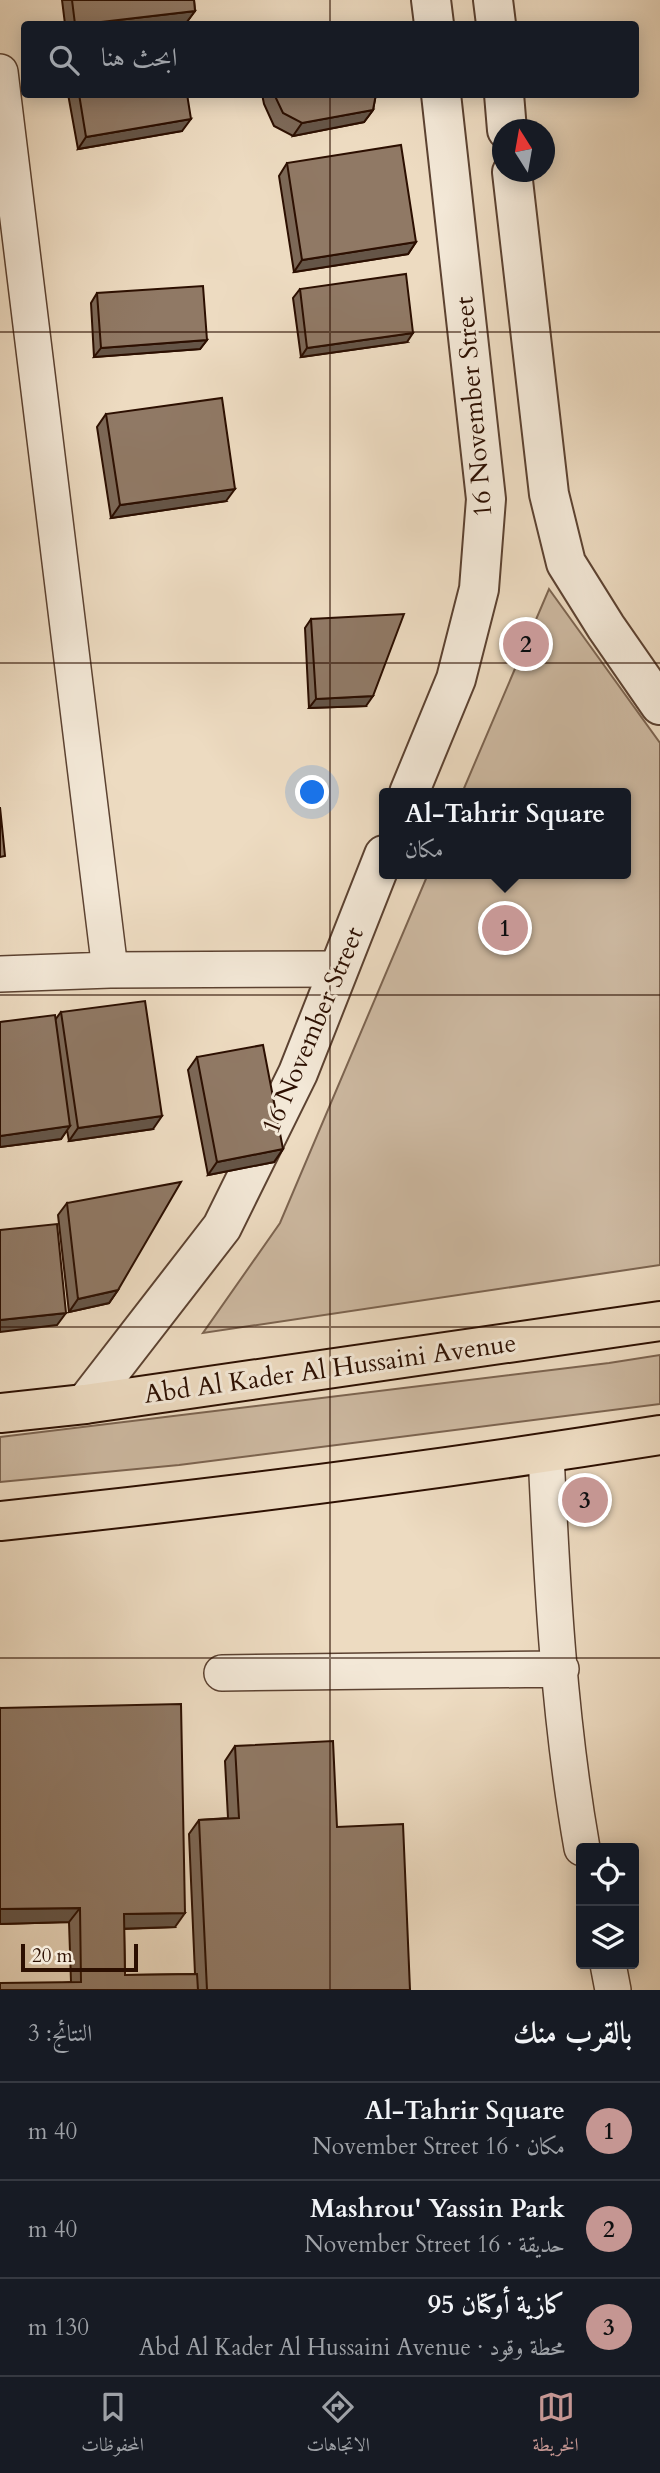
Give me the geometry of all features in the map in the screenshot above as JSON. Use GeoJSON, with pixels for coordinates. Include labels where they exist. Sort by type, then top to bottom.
{"type":"FeatureCollection","features":[{"type":"Feature","properties":{"kind":"main road","name":"Abd Al Kader Al Hussaini Avenue"},"geometry":{"type":"LineString","coordinates":[[0,1413],[85,1404],[660,1321]]}},
{"type":"Feature","properties":{"kind":"main road"},"geometry":{"type":"LineString","coordinates":[[0,1521],[188,1501],[660,1435]]}},
{"type":"Feature","properties":{"kind":"street"},"geometry":{"type":"LineString","coordinates":[[431,0],[434,21]]}},
{"type":"Feature","properties":{"kind":"street"},"geometry":{"type":"LineString","coordinates":[[493,0],[496,21]]}},
{"type":"Feature","properties":{"kind":"street"},"geometry":{"type":"LineString","coordinates":[[0,72],[110,970]]}},
{"type":"Feature","properties":{"kind":"street","name":"16 November Street"},"geometry":{"type":"LineString","coordinates":[[412,788],[456,679],[479,589],[486,499],[442,98]]}},
{"type":"Feature","properties":{"kind":"street"},"geometry":{"type":"LineString","coordinates":[[504,98],[506,119]]}},
{"type":"Feature","properties":{"kind":"street"},"geometry":{"type":"LineString","coordinates":[[513,182],[549,494],[566,563],[660,705]]}},
{"type":"Feature","properties":{"kind":"street","name":"16 November Street"},"geometry":{"type":"LineString","coordinates":[[85,1404],[222,1227],[298,1073],[379,867]]}},
{"type":"Feature","properties":{"kind":"street"},"geometry":{"type":"LineString","coordinates":[[0,974],[110,970],[338,969]]}},
{"type":"Feature","properties":{"kind":"street"},"geometry":{"type":"LineString","coordinates":[[546,1453],[552,1576],[572,1791],[581,1843]]}},
{"type":"Feature","properties":{"kind":"street"},"geometry":{"type":"LineString","coordinates":[[222,1673],[561,1669]]}},
{"type":"Feature","properties":{"kind":"street"},"geometry":{"type":"LineString","coordinates":[[609,1969],[613,1990]]}},
{"type":"Feature","properties":{"kind":"shaded area"},"geometry":{"type":"Polygon","coordinates":[[[549,589],[660,743],[660,1265],[203,1333],[280,1223],[426,879],[631,879],[631,788],[464,788],[549,589]]]}},
{"type":"Feature","properties":{"kind":"shaded area"},"geometry":{"type":"Polygon","coordinates":[[[660,1355],[660,1404],[179,1465],[0,1482],[0,1437],[660,1355]]]}},
{"type":"Feature","properties":{"kind":"building"},"geometry":{"type":"Polygon","coordinates":[[[72,0],[194,0],[195,11],[110,21],[75,21],[72,0]]]}},
{"type":"Feature","properties":{"kind":"building"},"geometry":{"type":"Polygon","coordinates":[[[80,98],[188,98],[191,119],[86,137],[80,98]]]}},
{"type":"Feature","properties":{"kind":"building"},"geometry":{"type":"Polygon","coordinates":[[[276,98],[375,98],[373,110],[302,123],[283,113],[276,98]]]}},
{"type":"Feature","properties":{"kind":"building"},"geometry":{"type":"Polygon","coordinates":[[[401,145],[416,242],[302,260],[287,163],[401,145]]]}},
{"type":"Feature","properties":{"kind":"building"},"geometry":{"type":"Polygon","coordinates":[[[406,274],[413,333],[307,348],[300,289],[406,274]]]}},
{"type":"Feature","properties":{"kind":"building"},"geometry":{"type":"Polygon","coordinates":[[[203,286],[207,340],[101,348],[97,293],[203,286]]]}},
{"type":"Feature","properties":{"kind":"building"},"geometry":{"type":"Polygon","coordinates":[[[222,398],[235,489],[120,505],[106,414],[222,398]]]}},
{"type":"Feature","properties":{"kind":"building"},"geometry":{"type":"Polygon","coordinates":[[[404,614],[373,696],[316,699],[311,619],[404,614]]]}},
{"type":"Feature","properties":{"kind":"building"},"geometry":{"type":"Polygon","coordinates":[[[0,807],[5,856],[0,857],[0,807]]]}},
{"type":"Feature","properties":{"kind":"building"},"geometry":{"type":"Polygon","coordinates":[[[145,1001],[162,1116],[78,1128],[61,1012],[145,1001]]]}},
{"type":"Feature","properties":{"kind":"building"},"geometry":{"type":"Polygon","coordinates":[[[55,1015],[70,1126],[0,1136],[0,1022],[55,1015]]]}},
{"type":"Feature","properties":{"kind":"building"},"geometry":{"type":"Polygon","coordinates":[[[263,1045],[283,1149],[217,1162],[197,1057],[263,1045]]]}},
{"type":"Feature","properties":{"kind":"building"},"geometry":{"type":"Polygon","coordinates":[[[181,1182],[118,1290],[78,1299],[67,1203],[181,1182]]]}},
{"type":"Feature","properties":{"kind":"building"},"geometry":{"type":"Polygon","coordinates":[[[57,1224],[66,1313],[0,1320],[0,1230],[57,1224]]]}},
{"type":"Feature","properties":{"kind":"building"},"geometry":{"type":"Polygon","coordinates":[[[181,1704],[185,1913],[124,1914],[125,1975],[197,1974],[198,1990],[0,1990],[0,1983],[81,1982],[80,1908],[0,1909],[0,1708],[181,1704]]]}},
{"type":"Feature","properties":{"kind":"building"},"geometry":{"type":"Polygon","coordinates":[[[333,1741],[337,1827],[403,1824],[410,1990],[207,1990],[199,1820],[239,1818],[235,1746],[333,1741]]]}},
{"type":"Feature","properties":{"kind":"place","name":"Mashrou' Yassin Park"},"geometry":{"type":"Point","coordinates":[526,644]}},
{"type":"Feature","properties":{"kind":"place","name":"Al-Tahrir Square"},"geometry":{"type":"Point","coordinates":[505,928]}},
{"type":"Feature","properties":{"kind":"place","name":"كازية أوكتان 95"},"geometry":{"type":"Point","coordinates":[585,1500]}}]}
